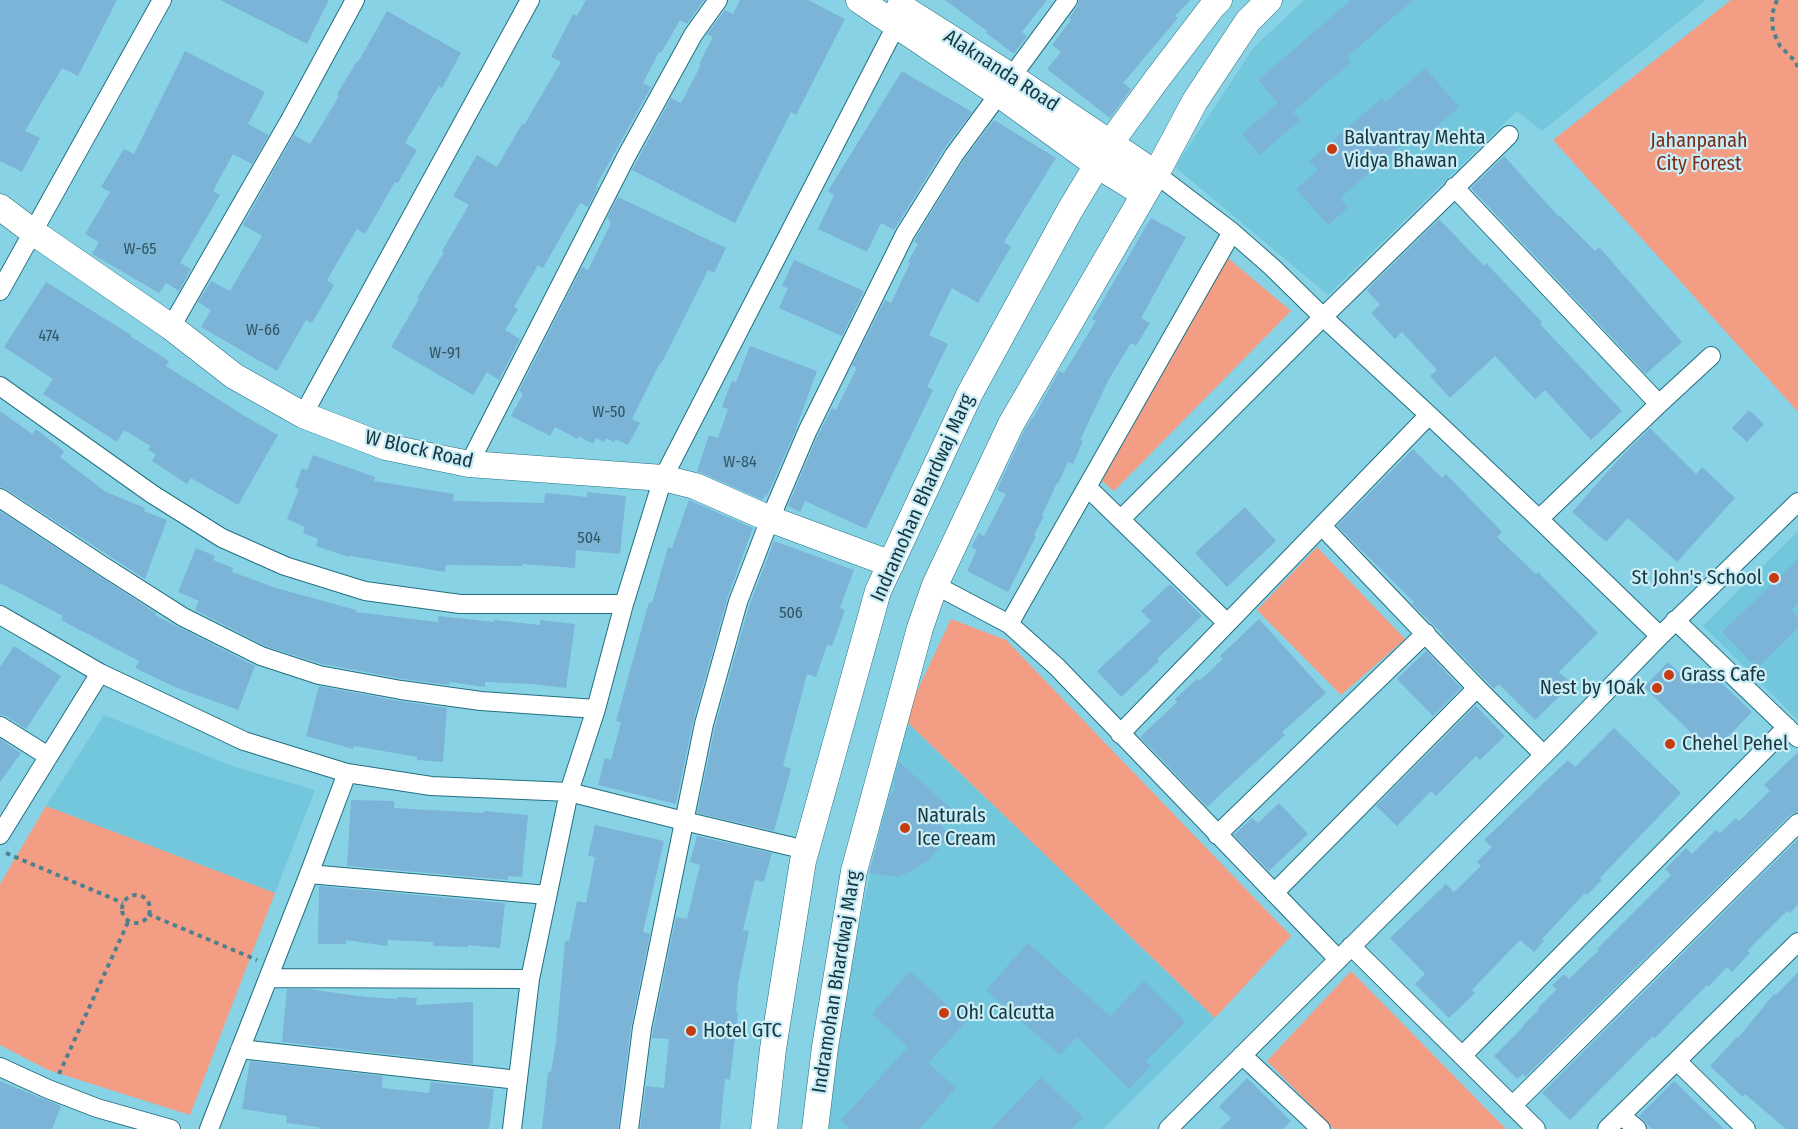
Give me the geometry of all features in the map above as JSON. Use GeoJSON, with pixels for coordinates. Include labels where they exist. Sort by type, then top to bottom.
{"type":"FeatureCollection","features":[{"type":"Feature","properties":{"kind":"street"},"geometry":{"type":"LineString","coordinates":[[0,291],[162,0]]}},
{"type":"Feature","properties":{"kind":"street"},"geometry":{"type":"LineString","coordinates":[[171,327],[290,120],[355,0]]}},
{"type":"Feature","properties":{"kind":"street"},"geometry":{"type":"LineString","coordinates":[[303,416],[530,0]]}},
{"type":"Feature","properties":{"kind":"street"},"geometry":{"type":"LineString","coordinates":[[469,464],[627,155],[693,35],[718,0]]}},
{"type":"Feature","properties":{"kind":"street","name":"Alaknanda Road"},"geometry":{"type":"LineString","coordinates":[[859,0],[901,8],[1006,85],[1111,142],[1150,184]]}},
{"type":"Feature","properties":{"kind":"street"},"geometry":{"type":"LineString","coordinates":[[628,1129],[642,1028],[704,724],[738,602],[770,519],[807,432],[905,234],[954,155],[1068,0]]}},
{"type":"Feature","properties":{"kind":"street","name":"Indramohan Bhardwaj Marg"},"geometry":{"type":"LineString","coordinates":[[765,1129],[773,1049],[806,850],[878,591],[970,393],[1070,210],[1111,142],[1219,0]]}},
{"type":"Feature","properties":{"kind":"street","name":"Indramohan Bhardwaj Marg"},"geometry":{"type":"LineString","coordinates":[[815,1129],[825,1047],[854,871],[920,628],[935,585],[1011,424],[1150,184],[1195,101],[1248,21],[1269,0]]}},
{"type":"Feature","properties":{"kind":"street"},"geometry":{"type":"LineString","coordinates":[[512,1129],[530,979],[569,792],[596,710],[624,604],[663,478],[901,8]]}},
{"type":"Feature","properties":{"kind":"street"},"geometry":{"type":"LineString","coordinates":[[1006,85],[1097,165],[1150,184],[1232,232],[1429,415],[1660,636]]}},
{"type":"Feature","properties":{"kind":"street"},"geometry":{"type":"LineString","coordinates":[[1121,519],[1509,135]]}},
{"type":"Feature","properties":{"kind":"street"},"geometry":{"type":"LineString","coordinates":[[1454,187],[1659,404]]}},
{"type":"Feature","properties":{"kind":"street","name":"W Block Road"},"geometry":{"type":"LineString","coordinates":[[0,207],[171,327],[234,376],[303,416],[386,447],[469,464],[663,478],[695,486],[770,519],[891,564]]}},
{"type":"Feature","properties":{"kind":"street"},"geometry":{"type":"LineString","coordinates":[[1009,624],[1232,232]]}},
{"type":"Feature","properties":{"kind":"street"},"geometry":{"type":"LineString","coordinates":[[1539,519],[1711,356]]}},
{"type":"Feature","properties":{"kind":"street"},"geometry":{"type":"LineString","coordinates":[[0,386],[152,494],[222,538],[285,566],[365,591],[460,604],[624,604]]}},
{"type":"Feature","properties":{"kind":"street"},"geometry":{"type":"LineString","coordinates":[[1120,734],[1429,415]]}},
{"type":"Feature","properties":{"kind":"street"},"geometry":{"type":"LineString","coordinates":[[1087,487],[1227,623]]}},
{"type":"Feature","properties":{"kind":"street"},"geometry":{"type":"LineString","coordinates":[[0,498],[183,616],[261,656],[319,675],[401,690],[481,701],[596,710]]}},
{"type":"Feature","properties":{"kind":"street"},"geometry":{"type":"LineString","coordinates":[[1168,1129],[1544,755],[1676,620],[1798,502]]}},
{"type":"Feature","properties":{"kind":"street"},"geometry":{"type":"LineString","coordinates":[[1322,526],[1544,755]]}},
{"type":"Feature","properties":{"kind":"street"},"geometry":{"type":"LineString","coordinates":[[935,585],[1009,624],[1057,667],[1338,959]]}},
{"type":"Feature","properties":{"kind":"street"},"geometry":{"type":"LineString","coordinates":[[0,615],[100,674],[244,741],[346,773],[431,786],[569,792],[684,822],[806,850]]}},
{"type":"Feature","properties":{"kind":"street"},"geometry":{"type":"LineString","coordinates":[[1462,1056],[1792,732],[1676,620]]}},
{"type":"Feature","properties":{"kind":"street"},"geometry":{"type":"LineString","coordinates":[[1217,835],[1426,633]]}},
{"type":"Feature","properties":{"kind":"street"},"geometry":{"type":"LineString","coordinates":[[0,836],[100,674]]}},
{"type":"Feature","properties":{"kind":"street"},"geometry":{"type":"LineString","coordinates":[[1274,893],[1477,688]]}},
{"type":"Feature","properties":{"kind":"street"},"geometry":{"type":"LineString","coordinates":[[0,726],[48,756]]}},
{"type":"Feature","properties":{"kind":"street"},"geometry":{"type":"LineString","coordinates":[[209,1129],[346,773]]}},
{"type":"Feature","properties":{"kind":"street"},"geometry":{"type":"LineString","coordinates":[[1512,1106],[1798,823]]}},
{"type":"Feature","properties":{"kind":"street"},"geometry":{"type":"LineString","coordinates":[[309,874],[547,895]]}},
{"type":"Feature","properties":{"kind":"street"},"geometry":{"type":"LineString","coordinates":[[1607,1129],[1798,942]]}},
{"type":"Feature","properties":{"kind":"street"},"geometry":{"type":"LineString","coordinates":[[1351,946],[1536,1129]]}},
{"type":"Feature","properties":{"kind":"street"},"geometry":{"type":"LineString","coordinates":[[270,972],[530,979]]}},
{"type":"Feature","properties":{"kind":"street"},"geometry":{"type":"LineString","coordinates":[[240,1049],[518,1080]]}},
{"type":"Feature","properties":{"kind":"street"},"geometry":{"type":"LineString","coordinates":[[1242,1055],[1317,1128]]}},
{"type":"Feature","properties":{"kind":"street"},"geometry":{"type":"LineString","coordinates":[[1677,1061],[1746,1129]]}},
{"type":"Feature","properties":{"kind":"street"},"geometry":{"type":"LineString","coordinates":[[0,1067],[97,1108],[171,1129]]}},
{"type":"Feature","properties":{"kind":"street"},"geometry":{"type":"LineString","coordinates":[[1621,1115],[1637,1129]]}},
{"type":"Feature","properties":{"kind":"path"},"geometry":{"type":"LineString","coordinates":[[1778,0],[1772,14],[1773,31],[1780,45],[1796,62],[1798,68]]}},
{"type":"Feature","properties":{"kind":"path"},"geometry":{"type":"LineString","coordinates":[[0,851],[17,856],[123,903]]}},
{"type":"Feature","properties":{"kind":"path"},"geometry":{"type":"LineString","coordinates":[[132,895],[146,898],[149,904],[146,918],[137,922],[129,920],[123,913],[123,903],[132,895]]}},
{"type":"Feature","properties":{"kind":"path"},"geometry":{"type":"LineString","coordinates":[[148,914],[250,958],[270,972]]}},
{"type":"Feature","properties":{"kind":"path"},"geometry":{"type":"LineString","coordinates":[[48,1089],[59,1074],[129,920]]}},
{"type":"Feature","properties":{"kind":"shaded area","name":"Balvantray Mehta Vidya Bhawan"},"geometry":{"type":"Polygon","coordinates":[[[1304,0],[1706,0],[1542,131],[1517,111],[1328,295],[1175,167],[1254,47],[1304,0]]]}},
{"type":"Feature","properties":{"kind":"shaded area","name":"St John's School"},"geometry":{"type":"Polygon","coordinates":[[[1798,531],[1798,720],[1703,626],[1798,531]]]}},
{"type":"Feature","properties":{"kind":"shaded area"},"geometry":{"type":"Polygon","coordinates":[[[104,715],[232,766],[315,790],[275,893],[46,806],[104,715]]]}},
{"type":"Feature","properties":{"kind":"shaded area"},"geometry":{"type":"Polygon","coordinates":[[[904,719],[1215,1018],[1103,1129],[822,1129],[823,1113],[860,920],[904,719]]]}},
{"type":"Feature","properties":{"kind":"green space","name":"Jahanpanah City Forest"},"geometry":{"type":"Polygon","coordinates":[[[1731,0],[1798,0],[1798,412],[1553,140],[1731,0]]]}},
{"type":"Feature","properties":{"kind":"green space"},"geometry":{"type":"Polygon","coordinates":[[[1228,258],[1291,311],[1114,491],[1102,481],[1228,258]]]}},
{"type":"Feature","properties":{"kind":"green space"},"geometry":{"type":"Polygon","coordinates":[[[1317,547],[1405,639],[1341,695],[1257,610],[1317,547]]]}},
{"type":"Feature","properties":{"kind":"green space"},"geometry":{"type":"Polygon","coordinates":[[[951,619],[1006,640],[1291,936],[1215,1018],[904,719],[951,619]]]}},
{"type":"Feature","properties":{"kind":"green space"},"geometry":{"type":"Polygon","coordinates":[[[46,806],[275,893],[190,1115],[48,1070],[0,1045],[0,884],[46,806]]]}},
{"type":"Feature","properties":{"kind":"green space"},"geometry":{"type":"Polygon","coordinates":[[[1351,971],[1506,1129],[1334,1129],[1267,1061],[1351,971]]]}},
{"type":"Feature","properties":{"kind":"building"},"geometry":{"type":"Polygon","coordinates":[[[0,0],[117,0],[78,76],[62,68],[25,131],[40,138],[22,172],[0,161],[0,0]]]}},
{"type":"Feature","properties":{"kind":"building"},"geometry":{"type":"Polygon","coordinates":[[[220,0],[329,0],[307,44],[220,0]]]}},
{"type":"Feature","properties":{"kind":"building"},"geometry":{"type":"Polygon","coordinates":[[[586,0],[704,0],[687,24],[680,20],[661,53],[659,52],[643,83],[651,87],[596,186],[598,187],[588,207],[580,203],[543,268],[538,265],[514,307],[518,309],[505,330],[520,339],[499,380],[487,372],[473,395],[391,347],[469,205],[453,196],[477,155],[497,167],[561,62],[551,57],[573,14],[577,16],[586,0]]]}},
{"type":"Feature","properties":{"kind":"building"},"geometry":{"type":"Polygon","coordinates":[[[740,0],[808,0],[845,19],[796,115],[791,112],[735,223],[632,170],[671,98],[681,103],[713,37],[707,34],[725,10],[733,14],[740,0]]]}},
{"type":"Feature","properties":{"kind":"building"},"geometry":{"type":"Polygon","coordinates":[[[945,0],[1047,0],[1022,32],[1027,36],[1014,54],[945,0]]]}},
{"type":"Feature","properties":{"kind":"building"},"geometry":{"type":"Polygon","coordinates":[[[1079,0],[1191,0],[1175,16],[1178,18],[1123,83],[1131,89],[1110,118],[1047,69],[1061,52],[1052,45],[1071,20],[1069,18],[1079,0]]]}},
{"type":"Feature","properties":{"kind":"building"},"geometry":{"type":"Polygon","coordinates":[[[1351,0],[1413,0],[1347,57],[1351,62],[1293,112],[1300,120],[1260,155],[1242,134],[1278,103],[1258,80],[1351,0]]]}},
{"type":"Feature","properties":{"kind":"building"},"geometry":{"type":"Polygon","coordinates":[[[387,11],[461,53],[442,88],[439,86],[405,143],[417,150],[398,183],[395,182],[365,234],[357,229],[327,280],[334,285],[312,323],[306,320],[277,371],[201,327],[211,310],[198,302],[211,281],[230,291],[262,236],[243,225],[294,135],[310,144],[387,11]]]}},
{"type":"Feature","properties":{"kind":"building"},"geometry":{"type":"Polygon","coordinates":[[[185,51],[265,92],[248,124],[269,135],[252,164],[233,154],[213,191],[220,195],[180,263],[191,269],[179,291],[166,283],[159,293],[92,254],[99,242],[85,234],[110,192],[101,187],[124,149],[134,154],[185,51]]]}},
{"type":"Feature","properties":{"kind":"building"},"geometry":{"type":"Polygon","coordinates":[[[1425,68],[1459,107],[1415,145],[1409,138],[1340,198],[1348,208],[1328,225],[1296,189],[1318,170],[1309,161],[1382,98],[1386,102],[1425,68]]]}},
{"type":"Feature","properties":{"kind":"building"},"geometry":{"type":"Polygon","coordinates":[[[902,71],[972,112],[944,149],[894,230],[881,223],[867,252],[818,229],[834,195],[828,191],[902,71]]]}},
{"type":"Feature","properties":{"kind":"building"},"geometry":{"type":"Polygon","coordinates":[[[994,120],[1056,158],[1004,242],[1011,247],[978,303],[952,288],[929,335],[948,344],[927,387],[933,390],[866,529],[805,501],[800,512],[788,506],[817,437],[832,408],[836,410],[857,368],[852,365],[885,300],[891,303],[918,244],[914,242],[915,239],[963,161],[994,120]]]}},
{"type":"Feature","properties":{"kind":"building"},"geometry":{"type":"Polygon","coordinates":[[[1504,156],[1559,217],[1595,251],[1599,247],[1682,342],[1646,374],[1471,188],[1504,156]]]}},
{"type":"Feature","properties":{"kind":"building"},"geometry":{"type":"Polygon","coordinates":[[[618,197],[726,248],[714,273],[708,270],[632,419],[640,423],[628,445],[616,439],[614,442],[606,438],[604,442],[596,438],[593,444],[555,427],[550,436],[511,416],[523,394],[519,391],[582,267],[588,270],[611,223],[607,218],[618,197]]]}},
{"type":"Feature","properties":{"kind":"building"},"geometry":{"type":"Polygon","coordinates":[[[1151,218],[1186,237],[1141,318],[1150,323],[1136,346],[1131,343],[1109,379],[1080,440],[1083,441],[1073,464],[1068,462],[1057,483],[1034,535],[1036,536],[1008,592],[967,571],[977,550],[971,547],[979,533],[984,536],[1006,494],[997,490],[1024,431],[1059,371],[1064,373],[1096,321],[1092,319],[1151,218]]]}},
{"type":"Feature","properties":{"kind":"building"},"geometry":{"type":"Polygon","coordinates":[[[1439,219],[1484,266],[1486,263],[1622,411],[1591,440],[1545,390],[1535,399],[1495,356],[1450,398],[1430,376],[1437,370],[1402,332],[1395,339],[1371,313],[1380,305],[1367,290],[1439,219]]]}},
{"type":"Feature","properties":{"kind":"building"},"geometry":{"type":"Polygon","coordinates":[[[794,260],[864,291],[842,336],[779,308],[788,288],[782,286],[794,260]]]}},
{"type":"Feature","properties":{"kind":"building"},"geometry":{"type":"Polygon","coordinates":[[[46,282],[169,361],[166,366],[278,435],[238,505],[191,478],[187,484],[152,461],[156,454],[148,450],[151,446],[124,430],[117,442],[43,394],[53,379],[4,347],[46,282]]]}},
{"type":"Feature","properties":{"kind":"building"},"geometry":{"type":"Polygon","coordinates":[[[750,346],[817,371],[794,434],[767,496],[765,495],[763,500],[697,471],[709,435],[718,438],[728,409],[722,407],[732,381],[736,382],[750,346]]]}},
{"type":"Feature","properties":{"kind":"building"},"geometry":{"type":"Polygon","coordinates":[[[1749,410],[1764,424],[1747,442],[1732,428],[1749,410]]]}},
{"type":"Feature","properties":{"kind":"building"},"geometry":{"type":"Polygon","coordinates":[[[0,411],[32,434],[36,429],[64,451],[60,457],[106,492],[167,520],[145,579],[0,487],[0,411]]]}},
{"type":"Feature","properties":{"kind":"building"},"geometry":{"type":"Polygon","coordinates":[[[1650,428],[1696,474],[1702,467],[1735,498],[1677,562],[1628,518],[1606,542],[1572,512],[1650,428]]]}},
{"type":"Feature","properties":{"kind":"building"},"geometry":{"type":"Polygon","coordinates":[[[1413,449],[1442,478],[1446,474],[1502,532],[1497,537],[1536,574],[1538,572],[1598,633],[1559,672],[1572,684],[1535,720],[1499,684],[1494,689],[1412,604],[1414,602],[1337,526],[1413,449]]]}},
{"type":"Feature","properties":{"kind":"building"},"geometry":{"type":"Polygon","coordinates":[[[313,455],[375,477],[374,481],[454,494],[453,501],[544,503],[545,493],[587,497],[587,492],[626,496],[620,554],[576,550],[575,568],[522,564],[522,566],[446,565],[445,572],[349,557],[316,546],[318,539],[303,533],[305,527],[287,519],[299,489],[295,487],[302,468],[307,470],[313,455]]]}},
{"type":"Feature","properties":{"kind":"building"},"geometry":{"type":"Polygon","coordinates":[[[689,500],[753,528],[727,599],[693,722],[676,804],[598,785],[605,758],[611,760],[621,722],[616,721],[649,602],[652,603],[668,547],[672,548],[689,500]]]}},
{"type":"Feature","properties":{"kind":"building"},"geometry":{"type":"Polygon","coordinates":[[[1245,507],[1276,541],[1227,587],[1195,553],[1245,507]]]}},
{"type":"Feature","properties":{"kind":"building"},"geometry":{"type":"Polygon","coordinates":[[[0,511],[156,613],[155,615],[255,666],[238,710],[175,687],[135,668],[139,661],[61,620],[63,616],[0,583],[0,511]]]}},
{"type":"Feature","properties":{"kind":"building"},"geometry":{"type":"Polygon","coordinates":[[[774,541],[854,570],[840,608],[845,610],[832,646],[827,645],[816,677],[807,674],[783,766],[791,769],[774,831],[697,813],[715,727],[749,606],[774,541]]]}},
{"type":"Feature","properties":{"kind":"building"},"geometry":{"type":"Polygon","coordinates":[[[196,548],[215,556],[213,560],[233,568],[232,572],[276,588],[356,610],[356,612],[438,622],[438,616],[540,625],[540,620],[575,624],[566,688],[485,682],[485,687],[403,679],[322,664],[265,646],[195,610],[199,601],[178,592],[196,548]]]}},
{"type":"Feature","properties":{"kind":"building"},"geometry":{"type":"Polygon","coordinates":[[[1798,559],[1798,603],[1791,610],[1798,617],[1798,628],[1757,668],[1722,632],[1798,559]]]}},
{"type":"Feature","properties":{"kind":"building"},"geometry":{"type":"Polygon","coordinates":[[[1170,584],[1202,616],[1121,697],[1097,671],[1151,621],[1141,611],[1170,584]]]}},
{"type":"Feature","properties":{"kind":"building"},"geometry":{"type":"Polygon","coordinates":[[[1259,619],[1326,693],[1282,732],[1285,735],[1207,807],[1140,737],[1177,702],[1175,699],[1223,659],[1220,656],[1259,619]]]}},
{"type":"Feature","properties":{"kind":"building"},"geometry":{"type":"Polygon","coordinates":[[[14,646],[61,676],[26,729],[6,716],[0,715],[0,667],[14,646]]]}},
{"type":"Feature","properties":{"kind":"building"},"geometry":{"type":"Polygon","coordinates":[[[1426,651],[1461,688],[1433,716],[1397,679],[1426,651]]]}},
{"type":"Feature","properties":{"kind":"building"},"geometry":{"type":"Polygon","coordinates":[[[1668,662],[1692,685],[1707,669],[1752,712],[1712,753],[1644,687],[1668,662]]]}},
{"type":"Feature","properties":{"kind":"building"},"geometry":{"type":"Polygon","coordinates":[[[319,686],[447,708],[443,762],[417,760],[417,757],[354,746],[353,749],[306,736],[319,686]]]}},
{"type":"Feature","properties":{"kind":"building"},"geometry":{"type":"Polygon","coordinates":[[[1477,704],[1476,706],[1505,736],[1480,760],[1476,756],[1436,796],[1431,791],[1397,826],[1376,806],[1477,704]]]}},
{"type":"Feature","properties":{"kind":"building"},"geometry":{"type":"Polygon","coordinates":[[[1614,728],[1681,793],[1600,878],[1602,880],[1587,895],[1585,893],[1542,939],[1544,941],[1534,952],[1520,940],[1472,990],[1475,993],[1449,1018],[1415,984],[1425,974],[1390,938],[1446,884],[1454,892],[1481,866],[1477,862],[1492,847],[1484,840],[1568,760],[1575,767],[1614,728]]]}},
{"type":"Feature","properties":{"kind":"building"},"geometry":{"type":"Polygon","coordinates":[[[0,739],[21,753],[0,782],[0,739]]]}},
{"type":"Feature","properties":{"kind":"building"},"geometry":{"type":"Polygon","coordinates":[[[1798,752],[1798,812],[1790,815],[1525,1077],[1523,1074],[1517,1079],[1494,1056],[1557,989],[1552,985],[1564,974],[1569,979],[1599,950],[1597,949],[1671,875],[1665,869],[1686,848],[1692,854],[1716,830],[1720,833],[1736,818],[1739,821],[1770,791],[1764,785],[1798,752]]]}},
{"type":"Feature","properties":{"kind":"building"},"geometry":{"type":"Polygon","coordinates":[[[899,762],[952,809],[938,821],[948,835],[941,846],[927,861],[912,871],[896,877],[869,873],[890,795],[895,789],[894,780],[899,762]]]}},
{"type":"Feature","properties":{"kind":"building"},"geometry":{"type":"Polygon","coordinates":[[[351,800],[394,801],[394,808],[528,815],[522,877],[508,876],[508,880],[347,866],[351,800]]]}},
{"type":"Feature","properties":{"kind":"building"},"geometry":{"type":"Polygon","coordinates":[[[1279,803],[1308,834],[1269,871],[1234,835],[1252,818],[1258,823],[1279,803]]]}},
{"type":"Feature","properties":{"kind":"building"},"geometry":{"type":"Polygon","coordinates":[[[595,825],[664,841],[643,932],[650,934],[631,1027],[618,1129],[542,1129],[548,1072],[551,1072],[556,1041],[565,941],[569,941],[577,901],[586,903],[595,857],[588,856],[595,825]]]}},
{"type":"Feature","properties":{"kind":"building"},"geometry":{"type":"Polygon","coordinates":[[[697,836],[772,853],[764,882],[755,880],[743,930],[749,931],[738,984],[736,1011],[738,1012],[730,1080],[725,1079],[720,1129],[640,1129],[646,1086],[664,1088],[669,1039],[652,1038],[653,1030],[676,917],[687,919],[700,865],[690,862],[697,836]]]}},
{"type":"Feature","properties":{"kind":"building"},"geometry":{"type":"Polygon","coordinates":[[[1798,839],[1798,904],[1790,913],[1787,911],[1747,951],[1750,953],[1732,972],[1727,967],[1708,987],[1707,985],[1570,1120],[1542,1093],[1798,839]]]}},
{"type":"Feature","properties":{"kind":"building"},"geometry":{"type":"Polygon","coordinates":[[[319,886],[505,903],[500,948],[468,945],[468,947],[433,946],[433,942],[388,940],[387,946],[346,940],[346,944],[318,944],[319,886]]]}},
{"type":"Feature","properties":{"kind":"building"},"geometry":{"type":"Polygon","coordinates":[[[1028,943],[1110,1016],[1144,981],[1185,1022],[1146,1061],[1151,1066],[1129,1089],[1077,1037],[1060,1055],[986,990],[1028,943]]]}},
{"type":"Feature","properties":{"kind":"building"},"geometry":{"type":"Polygon","coordinates":[[[910,971],[966,1022],[928,1063],[956,1088],[919,1129],[851,1129],[841,1120],[908,1047],[872,1014],[910,971]]]}},
{"type":"Feature","properties":{"kind":"building"},"geometry":{"type":"Polygon","coordinates":[[[1798,972],[1798,1129],[1786,1129],[1745,1094],[1743,1097],[1710,1066],[1738,1038],[1774,994],[1776,995],[1798,972]]]}},
{"type":"Feature","properties":{"kind":"building"},"geometry":{"type":"Polygon","coordinates":[[[287,989],[308,989],[366,997],[417,998],[416,1005],[473,1002],[473,1064],[282,1042],[287,989]]]}},
{"type":"Feature","properties":{"kind":"building"},"geometry":{"type":"Polygon","coordinates":[[[250,1061],[383,1076],[382,1088],[429,1093],[431,1082],[494,1089],[489,1129],[319,1129],[319,1127],[286,1123],[287,1116],[242,1109],[250,1061]]]}},
{"type":"Feature","properties":{"kind":"building"},"geometry":{"type":"Polygon","coordinates":[[[1041,1077],[1083,1117],[1072,1129],[991,1129],[1041,1077]]]}},
{"type":"Feature","properties":{"kind":"building"},"geometry":{"type":"Polygon","coordinates":[[[1247,1078],[1291,1121],[1283,1129],[1220,1129],[1231,1118],[1219,1107],[1247,1078]]]}},
{"type":"Feature","properties":{"kind":"building"},"geometry":{"type":"Polygon","coordinates":[[[0,1081],[61,1106],[52,1129],[0,1129],[0,1081]]]}},
{"type":"Feature","properties":{"kind":"building"},"geometry":{"type":"Polygon","coordinates":[[[1674,1081],[1724,1129],[1652,1129],[1639,1116],[1674,1081]]]}},
{"type":"Feature","properties":{"kind":"place","name":"Balvantray Mehta Vidya Bhawan"},"geometry":{"type":"Point","coordinates":[1332,149]}},
{"type":"Feature","properties":{"kind":"place","name":"St John's School"},"geometry":{"type":"Point","coordinates":[1774,578]}},
{"type":"Feature","properties":{"kind":"place","name":"Grass Cafe"},"geometry":{"type":"Point","coordinates":[1669,675]}},
{"type":"Feature","properties":{"kind":"place","name":"Nest by 1Oak"},"geometry":{"type":"Point","coordinates":[1657,688]}},
{"type":"Feature","properties":{"kind":"place","name":"Chehel Pehel"},"geometry":{"type":"Point","coordinates":[1670,744]}},
{"type":"Feature","properties":{"kind":"place","name":"Naturals Ice Cream"},"geometry":{"type":"Point","coordinates":[905,828]}},
{"type":"Feature","properties":{"kind":"place","name":"Oh! Calcutta"},"geometry":{"type":"Point","coordinates":[944,1013]}},
{"type":"Feature","properties":{"kind":"place","name":"Hotel GTC"},"geometry":{"type":"Point","coordinates":[691,1031]}}]}
